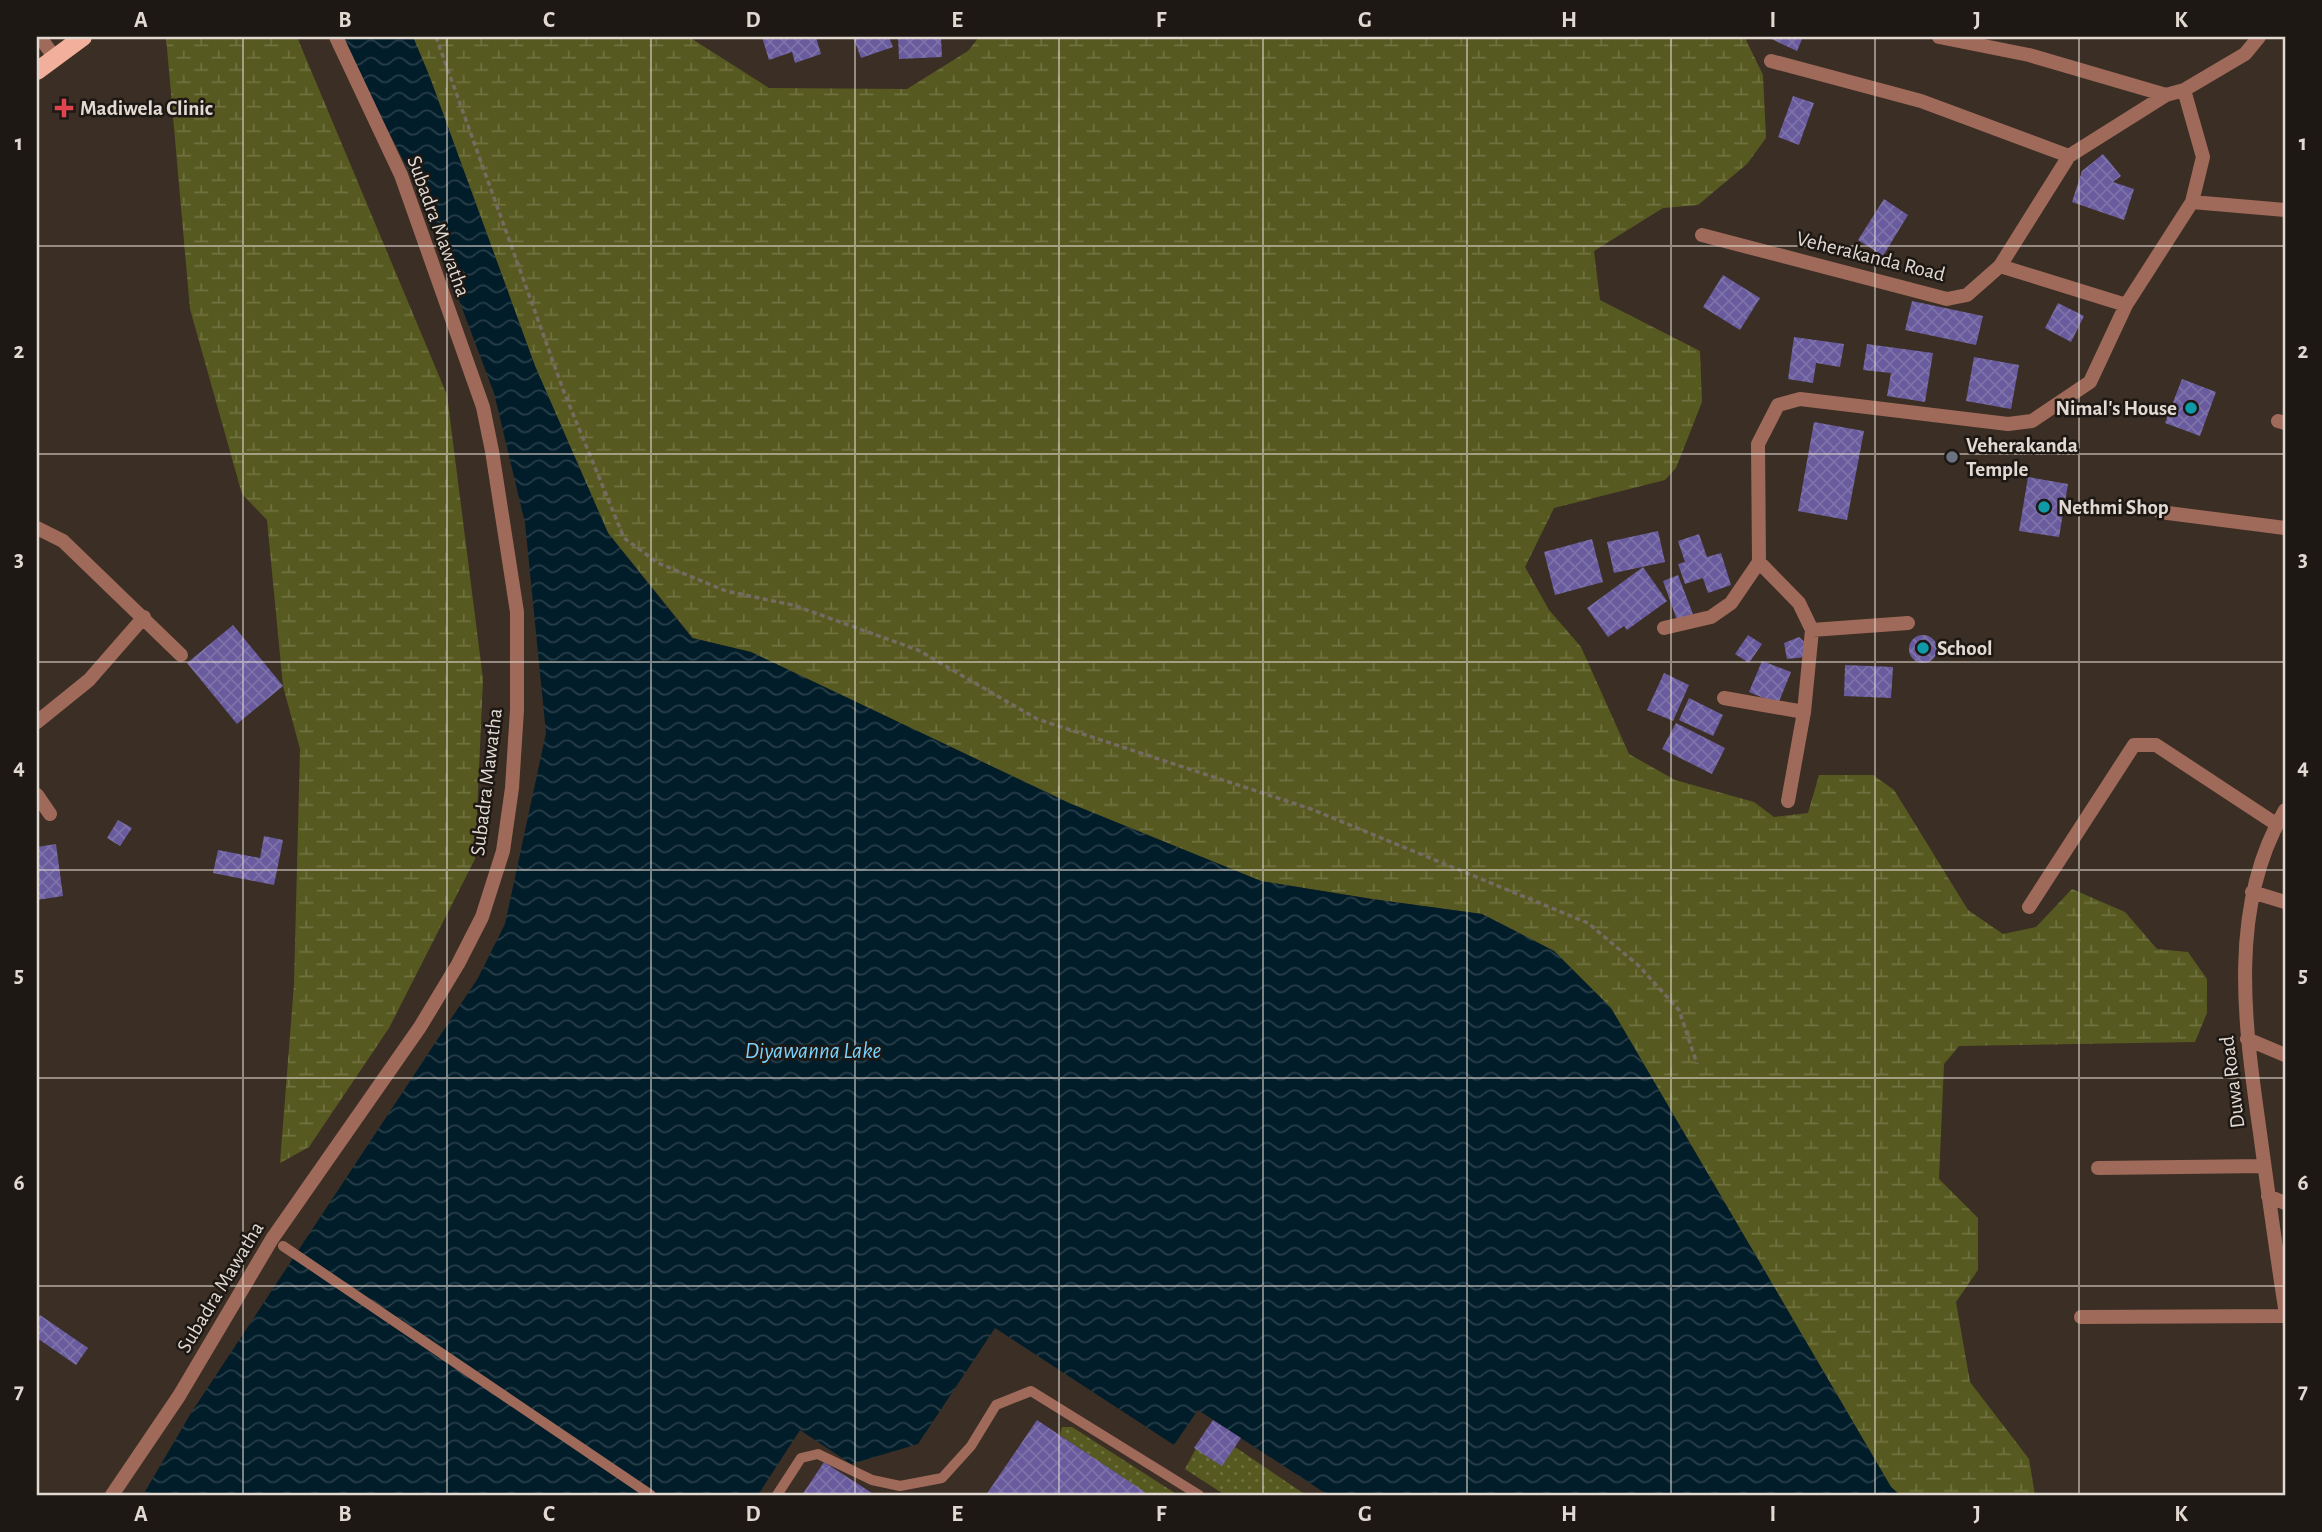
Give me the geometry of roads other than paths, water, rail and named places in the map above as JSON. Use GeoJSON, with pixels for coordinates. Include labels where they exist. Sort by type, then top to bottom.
{"type":"FeatureCollection","features":[{"type":"Feature","properties":{"kind":"main road"},"geometry":{"type":"LineString","coordinates":[[37,71],[83,37]]}},
{"type":"Feature","properties":{"kind":"street"},"geometry":{"type":"LineString","coordinates":[[40,37],[54,57]]}},
{"type":"Feature","properties":{"kind":"street","name":"Subadra Mawatha"},"geometry":{"type":"LineString","coordinates":[[112,1495],[420,1027],[458,964],[482,916],[503,851],[512,788],[517,710],[517,612],[483,407],[401,175],[336,37]]}},
{"type":"Feature","properties":{"kind":"street"},"geometry":{"type":"LineString","coordinates":[[1939,37],[2029,55],[2166,95]]}},
{"type":"Feature","properties":{"kind":"street","name":"Veherakanda Road"},"geometry":{"type":"LineString","coordinates":[[1702,235],[1947,299],[1967,295],[2000,266],[2069,156],[2166,95],[2185,90],[2245,54],[2259,37]]}},
{"type":"Feature","properties":{"kind":"street"},"geometry":{"type":"LineString","coordinates":[[1771,61],[1921,101],[2069,156]]}},
{"type":"Feature","properties":{"kind":"street"},"geometry":{"type":"LineString","coordinates":[[1664,628],[1712,617],[1731,603],[1759,562],[1758,444],[1777,405],[1800,399],[2008,424],[2032,421],[2090,382],[2126,305],[2192,202],[2203,157],[2185,90]]}},
{"type":"Feature","properties":{"kind":"street"},"geometry":{"type":"LineString","coordinates":[[2192,202],[2285,210]]}},
{"type":"Feature","properties":{"kind":"street"},"geometry":{"type":"LineString","coordinates":[[2000,266],[2126,305]]}},
{"type":"Feature","properties":{"kind":"street"},"geometry":{"type":"LineString","coordinates":[[2160,512],[2285,528]]}},
{"type":"Feature","properties":{"kind":"street"},"geometry":{"type":"LineString","coordinates":[[37,528],[63,541],[181,655]]}},
{"type":"Feature","properties":{"kind":"street"},"geometry":{"type":"LineString","coordinates":[[1759,562],[1799,603],[1812,630],[1804,712],[1788,801]]}},
{"type":"Feature","properties":{"kind":"street"},"geometry":{"type":"LineString","coordinates":[[37,722],[89,680],[144,617]]}},
{"type":"Feature","properties":{"kind":"street"},"geometry":{"type":"LineString","coordinates":[[1812,630],[1908,623]]}},
{"type":"Feature","properties":{"kind":"street"},"geometry":{"type":"LineString","coordinates":[[1724,698],[1804,712]]}},
{"type":"Feature","properties":{"kind":"street"},"geometry":{"type":"LineString","coordinates":[[2029,907],[2134,745],[2156,745],[2276,824]]}},
{"type":"Feature","properties":{"kind":"street"},"geometry":{"type":"LineString","coordinates":[[37,795],[50,814]]}},
{"type":"Feature","properties":{"kind":"street","name":"Duwa Road"},"geometry":{"type":"LineString","coordinates":[[2285,810],[2276,824],[2252,892],[2244,964],[2247,1039],[2285,1308]]}},
{"type":"Feature","properties":{"kind":"street"},"geometry":{"type":"LineString","coordinates":[[2252,892],[2285,902]]}},
{"type":"Feature","properties":{"kind":"street"},"geometry":{"type":"LineString","coordinates":[[2247,1039],[2285,1055]]}},
{"type":"Feature","properties":{"kind":"street"},"geometry":{"type":"LineString","coordinates":[[2098,1168],[2264,1166]]}},
{"type":"Feature","properties":{"kind":"street"},"geometry":{"type":"LineString","coordinates":[[2268,1196],[2285,1203]]}},
{"type":"Feature","properties":{"kind":"street"},"geometry":{"type":"LineString","coordinates":[[2081,1317],[2285,1316]]}},
{"type":"Feature","properties":{"kind":"lane"},"geometry":{"type":"LineString","coordinates":[[277,1242],[651,1495]]}},
{"type":"Feature","properties":{"kind":"lane"},"geometry":{"type":"LineString","coordinates":[[776,1495],[801,1458],[818,1454],[873,1480],[900,1486],[942,1478],[971,1446],[996,1405],[1031,1391],[1199,1495]]}},
{"type":"Feature","properties":{"kind":"water","name":"Diyawanna Lake"},"geometry":{"type":"Polygon","coordinates":[[[340,37],[413,37],[535,366],[608,533],[692,638],[751,652],[1069,803],[1261,881],[1482,914],[1554,951],[1611,1008],[1891,1487],[1900,1495],[1328,1495],[1198,1410],[1174,1445],[995,1328],[918,1444],[851,1464],[800,1430],[758,1495],[143,1495],[191,1413],[478,978],[505,924],[546,733],[525,523],[494,393],[415,183],[340,37]]]}},
{"type":"Feature","properties":{"kind":"place","name":"Madiwela Clinic"},"geometry":{"type":"Point","coordinates":[64,108]}},
{"type":"Feature","properties":{"kind":"place","name":"Nimal's House"},"geometry":{"type":"Point","coordinates":[2191,408]}},
{"type":"Feature","properties":{"kind":"place","name":"Veherakanda Temple"},"geometry":{"type":"Point","coordinates":[1952,457]}},
{"type":"Feature","properties":{"kind":"place","name":"Nethmi Shop"},"geometry":{"type":"Point","coordinates":[2044,507]}},
{"type":"Feature","properties":{"kind":"place","name":"School"},"geometry":{"type":"Point","coordinates":[1923,648]}}]}
